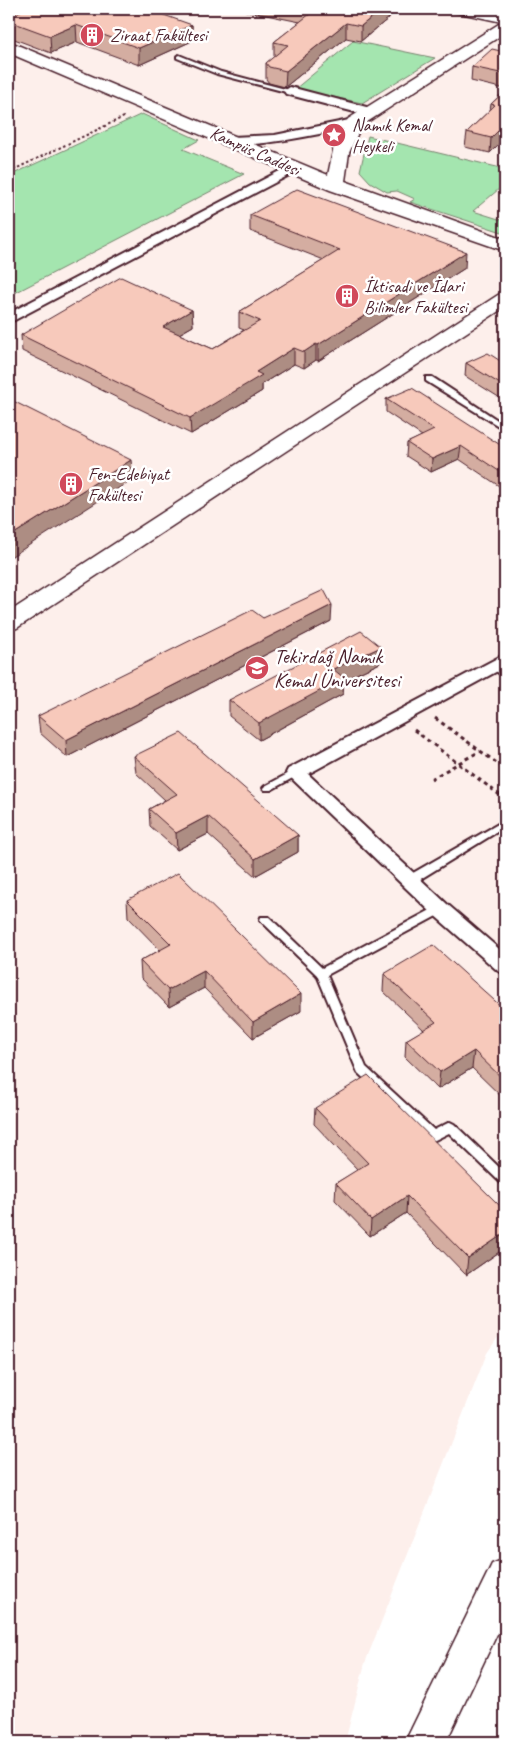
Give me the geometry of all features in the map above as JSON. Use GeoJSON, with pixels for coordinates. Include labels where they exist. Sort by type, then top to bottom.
{"type":"FeatureCollection","features":[{"type":"Feature","properties":{"kind":"street"},"geometry":{"type":"LineString","coordinates":[[460,9],[505,18]]}},
{"type":"Feature","properties":{"kind":"street"},"geometry":{"type":"LineString","coordinates":[[233,141],[275,139],[354,123],[505,26]]}},
{"type":"Feature","properties":{"kind":"street","name":"Kampüs Caddesi"},"geometry":{"type":"LineString","coordinates":[[9,47],[336,186],[505,245]]}},
{"type":"Feature","properties":{"kind":"street"},"geometry":{"type":"LineString","coordinates":[[290,91],[370,112]]}},
{"type":"Feature","properties":{"kind":"street"},"geometry":{"type":"LineString","coordinates":[[336,186],[336,166],[344,141],[354,123]]}},
{"type":"Feature","properties":{"kind":"street"},"geometry":{"type":"LineString","coordinates":[[9,319],[293,168]]}},
{"type":"Feature","properties":{"kind":"street"},"geometry":{"type":"LineString","coordinates":[[9,623],[505,299]]}},
{"type":"Feature","properties":{"kind":"street"},"geometry":{"type":"LineString","coordinates":[[501,667],[295,773],[440,909],[505,966]]}},
{"type":"Feature","properties":{"kind":"street"},"geometry":{"type":"LineString","coordinates":[[425,1742],[505,1577]]}},
{"type":"Feature","properties":{"kind":"lane"},"geometry":{"type":"LineString","coordinates":[[178,57],[219,73],[290,91]]}},
{"type":"Feature","properties":{"kind":"lane"},"geometry":{"type":"LineString","coordinates":[[428,379],[505,428]]}},
{"type":"Feature","properties":{"kind":"lane"},"geometry":{"type":"LineString","coordinates":[[268,788],[295,773]]}},
{"type":"Feature","properties":{"kind":"lane"},"geometry":{"type":"LineString","coordinates":[[410,880],[505,823]]}},
{"type":"Feature","properties":{"kind":"lane"},"geometry":{"type":"LineString","coordinates":[[321,974],[440,909]]}},
{"type":"Feature","properties":{"kind":"lane"},"geometry":{"type":"LineString","coordinates":[[265,920],[321,974],[362,1070],[433,1136],[450,1127],[505,1180]]}},
{"type":"Feature","properties":{"kind":"path"},"geometry":{"type":"LineString","coordinates":[[9,172],[148,106]]}},
{"type":"Feature","properties":{"kind":"path"},"geometry":{"type":"LineString","coordinates":[[433,716],[505,769]]}},
{"type":"Feature","properties":{"kind":"path"},"geometry":{"type":"LineString","coordinates":[[408,725],[505,799]]}},
{"type":"Feature","properties":{"kind":"path"},"geometry":{"type":"LineString","coordinates":[[431,780],[480,751]]}},
{"type":"Feature","properties":{"kind":"shaded area","name":"Tekirdağ Namık Kemal Üniversitesi"},"geometry":{"type":"Polygon","coordinates":[[[9,9],[505,9],[505,1327],[487,1353],[365,1663],[345,1742],[9,1742],[9,9]]]}},
{"type":"Feature","properties":{"kind":"green space"},"geometry":{"type":"Polygon","coordinates":[[[353,41],[435,58],[362,103],[295,89],[353,41]]]}},
{"type":"Feature","properties":{"kind":"green space"},"geometry":{"type":"Polygon","coordinates":[[[142,114],[199,140],[183,149],[244,174],[9,296],[9,176],[142,114]]]}},
{"type":"Feature","properties":{"kind":"green space"},"geometry":{"type":"Polygon","coordinates":[[[368,136],[505,169],[505,184],[473,211],[505,221],[505,233],[410,202],[415,199],[397,191],[387,192],[370,182],[360,171],[368,136]]]}},
{"type":"Feature","properties":{"kind":"building"},"geometry":{"type":"Polygon","coordinates":[[[19,9],[96,9],[106,12],[115,9],[147,9],[192,25],[139,48],[76,25],[50,36],[9,21],[9,16],[23,10],[19,9]]]}},
{"type":"Feature","properties":{"kind":"building"},"geometry":{"type":"Polygon","coordinates":[[[310,9],[382,9],[361,26],[346,23],[286,71],[269,67],[266,63],[288,45],[274,42],[315,10],[310,9]]]}},
{"type":"Feature","properties":{"kind":"building"},"geometry":{"type":"Polygon","coordinates":[[[492,49],[505,52],[505,74],[472,67],[492,49]]]}},
{"type":"Feature","properties":{"kind":"building"},"geometry":{"type":"Polygon","coordinates":[[[505,91],[505,124],[491,138],[467,132],[495,105],[491,104],[505,91]]]}},
{"type":"Feature","properties":{"kind":"building"},"geometry":{"type":"Polygon","coordinates":[[[297,189],[466,252],[318,345],[316,344],[304,352],[294,348],[256,372],[262,375],[190,418],[21,335],[121,277],[192,310],[163,327],[213,349],[260,321],[239,312],[340,250],[250,215],[297,189]]]}},
{"type":"Feature","properties":{"kind":"building"},"geometry":{"type":"Polygon","coordinates":[[[488,353],[505,364],[505,387],[466,363],[488,353]]]}},
{"type":"Feature","properties":{"kind":"building"},"geometry":{"type":"Polygon","coordinates":[[[412,388],[505,448],[505,475],[461,446],[432,459],[407,443],[434,430],[386,399],[412,388]]]}},
{"type":"Feature","properties":{"kind":"building","name":"Fen-Edebiyat Fakültesi"},"geometry":{"type":"Polygon","coordinates":[[[9,399],[131,460],[9,537],[9,468],[11,466],[9,465],[9,399]]]}},
{"type":"Feature","properties":{"kind":"building"},"geometry":{"type":"Polygon","coordinates":[[[324,590],[332,605],[66,740],[38,716],[252,610],[263,618],[324,590]]]}},
{"type":"Feature","properties":{"kind":"building"},"geometry":{"type":"Polygon","coordinates":[[[361,631],[381,647],[333,669],[344,678],[259,723],[229,700],[361,631]]]}},
{"type":"Feature","properties":{"kind":"building"},"geometry":{"type":"Polygon","coordinates":[[[181,733],[298,835],[255,859],[208,816],[176,833],[149,809],[177,794],[134,756],[181,733]]]}},
{"type":"Feature","properties":{"kind":"building"},"geometry":{"type":"Polygon","coordinates":[[[178,873],[301,994],[253,1022],[204,971],[168,990],[140,961],[171,944],[127,900],[178,873]]]}},
{"type":"Feature","properties":{"kind":"building"},"geometry":{"type":"Polygon","coordinates":[[[433,945],[505,1010],[505,1081],[474,1051],[440,1072],[406,1040],[436,1022],[384,974],[433,945]]]}},
{"type":"Feature","properties":{"kind":"building"},"geometry":{"type":"Polygon","coordinates":[[[368,1075],[505,1211],[505,1233],[468,1258],[407,1196],[371,1220],[336,1183],[368,1163],[315,1108],[368,1075]]]}},
{"type":"Feature","properties":{"kind":"place","name":"Ziraat Fakültesi"},"geometry":{"type":"Point","coordinates":[92,35]}},
{"type":"Feature","properties":{"kind":"place","name":"Namık Kemal Heykeli"},"geometry":{"type":"Point","coordinates":[334,135]}},
{"type":"Feature","properties":{"kind":"place","name":"İktisadi ve İdari Bilimler Fakültesi"},"geometry":{"type":"Point","coordinates":[347,296]}},
{"type":"Feature","properties":{"kind":"place","name":"Fen-Edebiyat Fakültesi"},"geometry":{"type":"Point","coordinates":[71,484]}},
{"type":"Feature","properties":{"kind":"place","name":"Tekirdağ Namık Kemal Üniversitesi"},"geometry":{"type":"Point","coordinates":[257,668]}}]}
